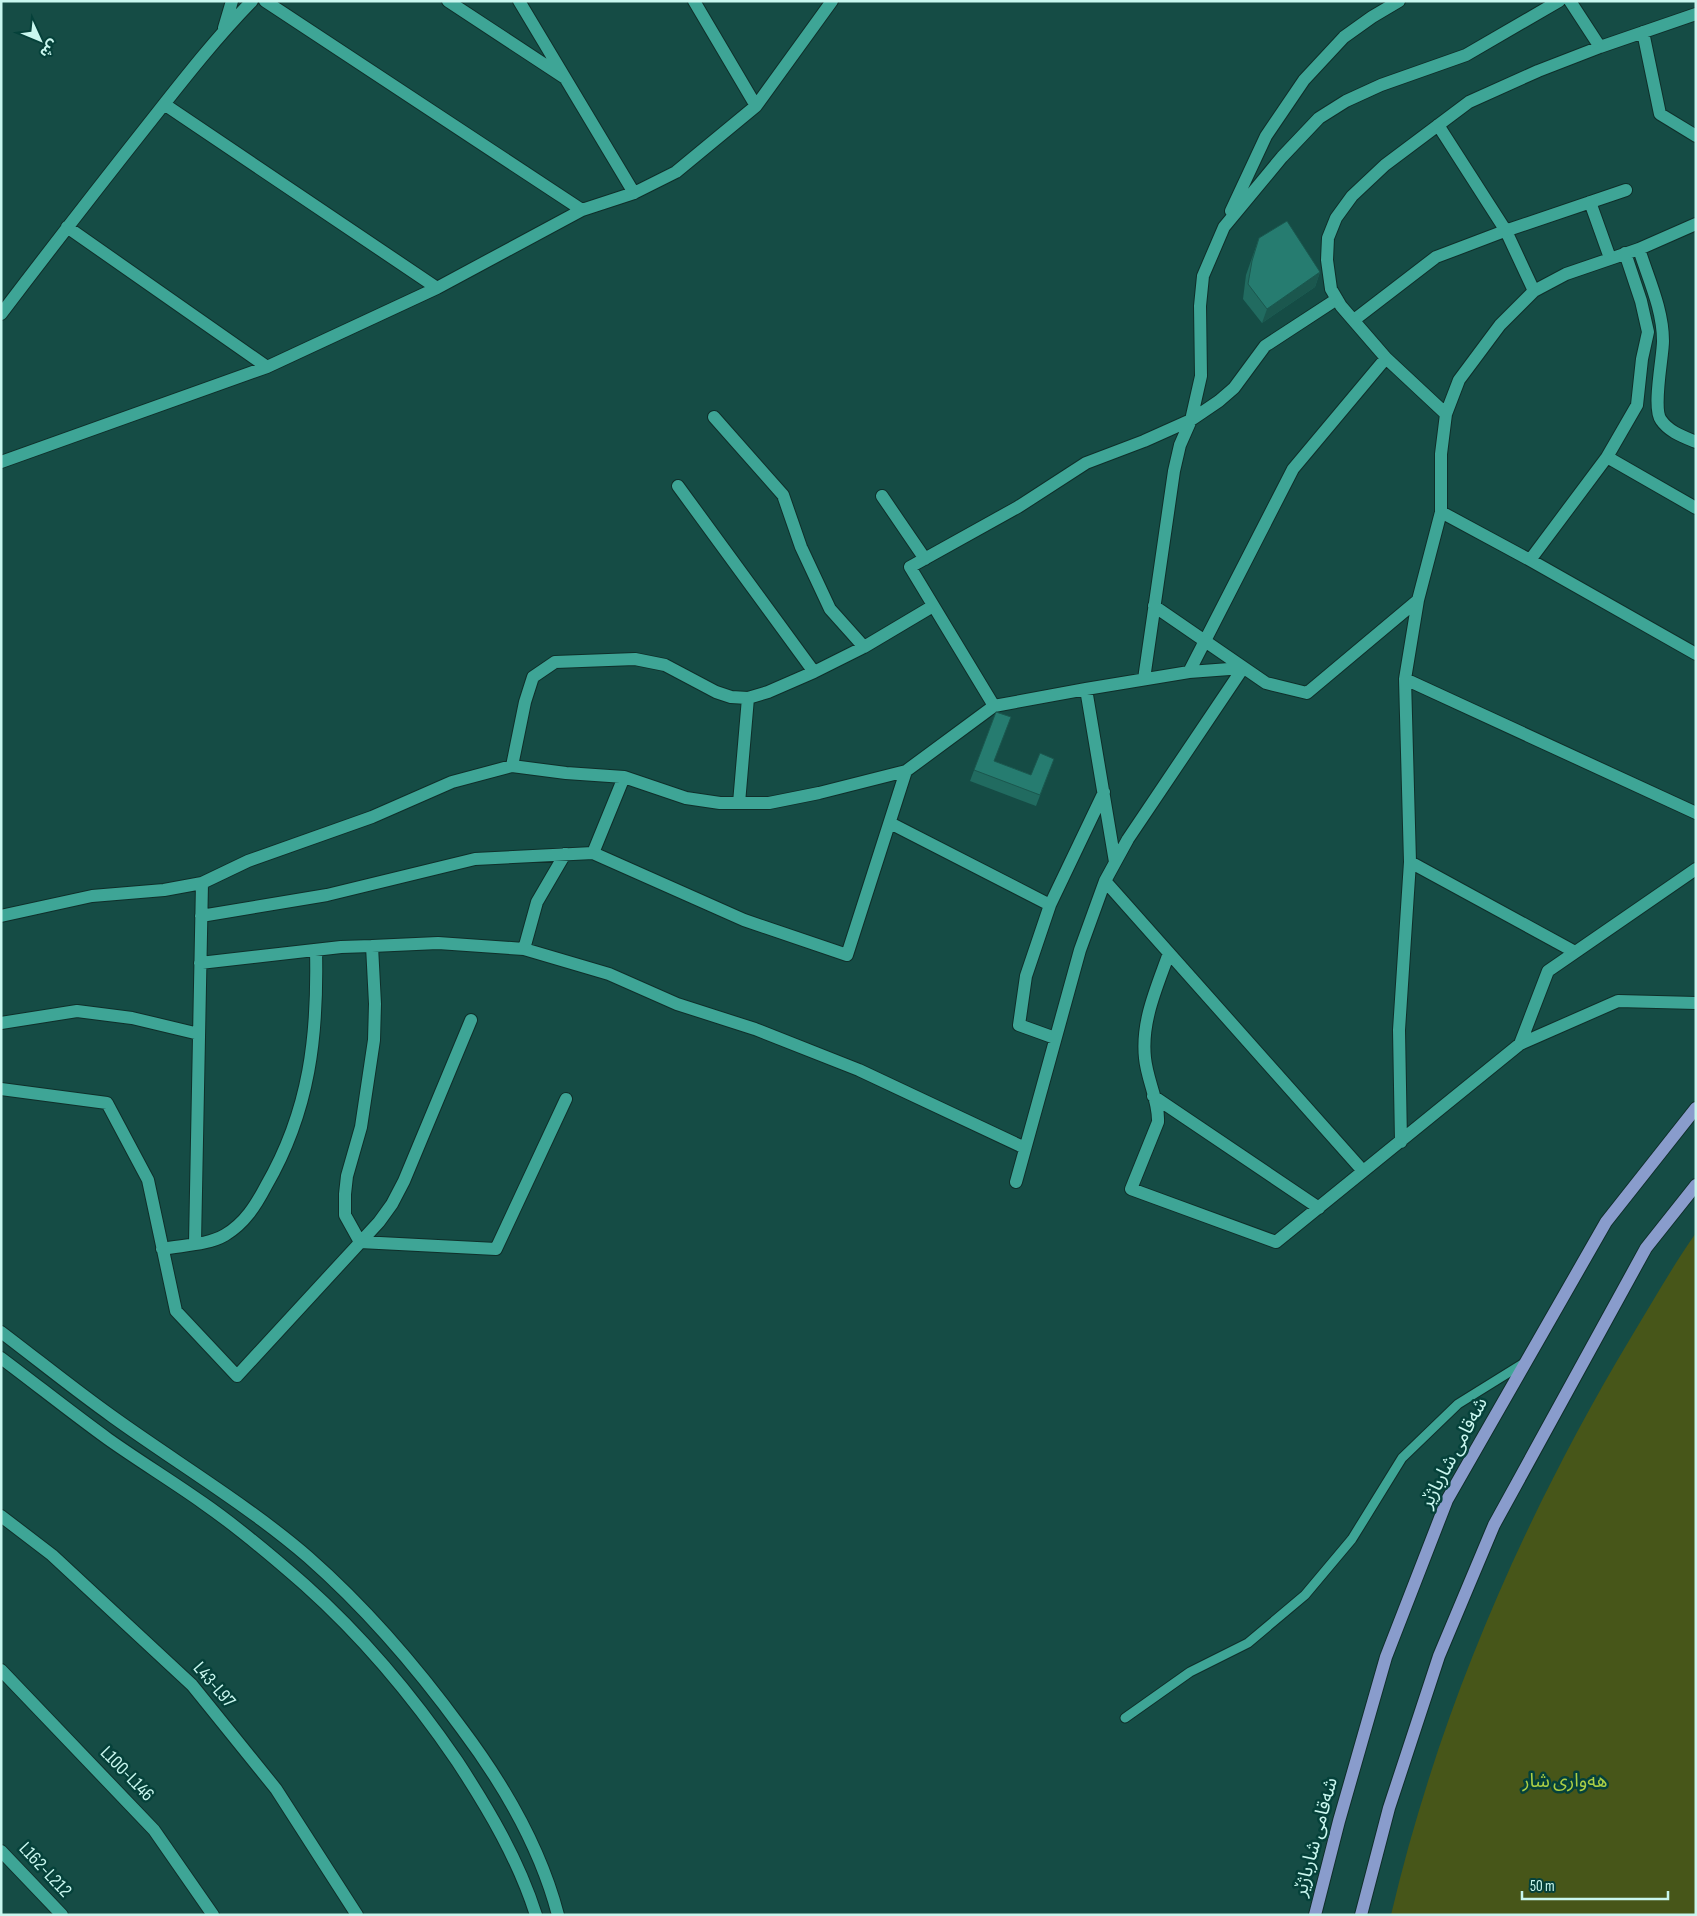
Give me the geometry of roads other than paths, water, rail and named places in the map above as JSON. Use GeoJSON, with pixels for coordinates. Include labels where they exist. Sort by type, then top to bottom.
{"type":"FeatureCollection","features":[{"type":"Feature","properties":{"kind":"main road","name":"شەقامی شارباژێر"},"geometry":{"type":"LineString","coordinates":[[1315,1915],[1341,1812],[1386,1658],[1447,1500],[1606,1222],[1696,1108]]}},
{"type":"Feature","properties":{"kind":"main road"},"geometry":{"type":"LineString","coordinates":[[1361,1915],[1389,1808],[1439,1656],[1494,1525],[1646,1248],[1696,1185]]}},
{"type":"Feature","properties":{"kind":"street"},"geometry":{"type":"LineString","coordinates":[[224,30],[232,1]]}},
{"type":"Feature","properties":{"kind":"street"},"geometry":{"type":"LineString","coordinates":[[1,314],[164,104],[224,30],[252,1]]}},
{"type":"Feature","properties":{"kind":"street"},"geometry":{"type":"LineString","coordinates":[[264,1],[582,210]]}},
{"type":"Feature","properties":{"kind":"street"},"geometry":{"type":"LineString","coordinates":[[448,1],[568,80]]}},
{"type":"Feature","properties":{"kind":"street"},"geometry":{"type":"LineString","coordinates":[[519,1],[634,193]]}},
{"type":"Feature","properties":{"kind":"street"},"geometry":{"type":"LineString","coordinates":[[694,1],[756,106]]}},
{"type":"Feature","properties":{"kind":"street"},"geometry":{"type":"LineString","coordinates":[[1,462],[267,367],[437,288],[582,210],[634,193],[676,172],[756,106],[832,1]]}},
{"type":"Feature","properties":{"kind":"street"},"geometry":{"type":"LineString","coordinates":[[1144,679],[1174,471],[1180,445],[1191,420],[1201,376],[1200,306],[1203,276],[1266,136],[1304,80],[1344,37],[1399,1]]}},
{"type":"Feature","properties":{"kind":"street"},"geometry":{"type":"LineString","coordinates":[[1224,227],[1282,157],[1319,118],[1346,101],[1381,85],[1466,55],[1559,1]]}},
{"type":"Feature","properties":{"kind":"street"},"geometry":{"type":"LineString","coordinates":[[1570,1],[1600,47]]}},
{"type":"Feature","properties":{"kind":"street"},"geometry":{"type":"LineString","coordinates":[[1446,414],[1386,358],[1337,299],[1332,289],[1327,260],[1328,238],[1336,218],[1352,196],[1384,165],[1470,102],[1538,71],[1600,47],[1696,14]]}},
{"type":"Feature","properties":{"kind":"street"},"geometry":{"type":"LineString","coordinates":[[1643,32],[1660,114],[1696,136]]}},
{"type":"Feature","properties":{"kind":"street"},"geometry":{"type":"LineString","coordinates":[[164,104],[437,288]]}},
{"type":"Feature","properties":{"kind":"street"},"geometry":{"type":"LineString","coordinates":[[1438,125],[1506,231],[1534,291]]}},
{"type":"Feature","properties":{"kind":"street"},"geometry":{"type":"LineString","coordinates":[[1354,320],[1436,257],[1626,190]]}},
{"type":"Feature","properties":{"kind":"street"},"geometry":{"type":"LineString","coordinates":[[1590,202],[1610,258]]}},
{"type":"Feature","properties":{"kind":"street"},"geometry":{"type":"LineString","coordinates":[[1400,1142],[1400,1030],[1410,862],[1405,679],[1418,600],[1441,512],[1441,454],[1446,414],[1459,380],[1500,325],[1534,291],[1566,274],[1639,248],[1696,224]]}},
{"type":"Feature","properties":{"kind":"street"},"geometry":{"type":"LineString","coordinates":[[67,227],[267,367]]}},
{"type":"Feature","properties":{"kind":"street"},"geometry":{"type":"LineString","coordinates":[[1639,248],[1662,321],[1663,342],[1658,405],[1660,419],[1673,432],[1696,442]]}},
{"type":"Feature","properties":{"kind":"street"},"geometry":{"type":"LineString","coordinates":[[1530,560],[1607,457],[1637,405],[1642,359],[1648,332],[1641,301],[1625,253]]}},
{"type":"Feature","properties":{"kind":"street"},"geometry":{"type":"LineString","coordinates":[[994,706],[910,567],[1018,507],[1086,463],[1144,441],[1191,420],[1234,388],[1265,346],[1337,299]]}},
{"type":"Feature","properties":{"kind":"street"},"geometry":{"type":"LineString","coordinates":[[1188,672],[1293,469],[1386,358]]}},
{"type":"Feature","properties":{"kind":"street"},"geometry":{"type":"LineString","coordinates":[[714,417],[783,495],[801,547],[830,609],[864,647]]}},
{"type":"Feature","properties":{"kind":"street"},"geometry":{"type":"LineString","coordinates":[[1607,457],[1696,508]]}},
{"type":"Feature","properties":{"kind":"street"},"geometry":{"type":"LineString","coordinates":[[678,486],[814,672]]}},
{"type":"Feature","properties":{"kind":"street"},"geometry":{"type":"LineString","coordinates":[[882,496],[925,559]]}},
{"type":"Feature","properties":{"kind":"street"},"geometry":{"type":"LineString","coordinates":[[1441,512],[1696,654]]}},
{"type":"Feature","properties":{"kind":"street"},"geometry":{"type":"LineString","coordinates":[[1154,606],[1266,683],[1307,693],[1418,600]]}},
{"type":"Feature","properties":{"kind":"street"},"geometry":{"type":"LineString","coordinates":[[512,766],[532,676],[555,662],[635,660],[665,666],[716,692],[731,697],[748,698],[768,692],[814,672],[864,647],[933,606]]}},
{"type":"Feature","properties":{"kind":"street"},"geometry":{"type":"LineString","coordinates":[[1,916],[92,896],[164,890],[202,882],[248,861],[372,817],[452,782],[512,766],[566,774],[624,777],[686,798],[720,803],[769,803],[810,795],[906,771],[994,706],[1086,688],[1188,672],[1242,668]]}},
{"type":"Feature","properties":{"kind":"street"},"geometry":{"type":"LineString","coordinates":[[1016,1182],[1054,1038],[1080,950],[1105,881],[1128,839],[1242,668]]}},
{"type":"Feature","properties":{"kind":"street"},"geometry":{"type":"LineString","coordinates":[[1405,679],[1696,813]]}},
{"type":"Feature","properties":{"kind":"street"},"geometry":{"type":"LineString","coordinates":[[1086,688],[1116,862]]}},
{"type":"Feature","properties":{"kind":"street"},"geometry":{"type":"LineString","coordinates":[[739,803],[748,698]]}},
{"type":"Feature","properties":{"kind":"street"},"geometry":{"type":"LineString","coordinates":[[201,916],[327,895],[475,859],[593,853],[744,920],[847,956],[906,771]]}},
{"type":"Feature","properties":{"kind":"street"},"geometry":{"type":"LineString","coordinates":[[593,853],[624,777]]}},
{"type":"Feature","properties":{"kind":"street"},"geometry":{"type":"LineString","coordinates":[[1054,1038],[1019,1025],[1026,976],[1050,905],[1104,792]]}},
{"type":"Feature","properties":{"kind":"street"},"geometry":{"type":"LineString","coordinates":[[890,823],[1050,905]]}},
{"type":"Feature","properties":{"kind":"street"},"geometry":{"type":"LineString","coordinates":[[524,949],[537,902],[565,854]]}},
{"type":"Feature","properties":{"kind":"street"},"geometry":{"type":"LineString","coordinates":[[1410,862],[1575,952]]}},
{"type":"Feature","properties":{"kind":"street"},"geometry":{"type":"LineString","coordinates":[[1520,1044],[1548,971],[1696,869]]}},
{"type":"Feature","properties":{"kind":"street"},"geometry":{"type":"LineString","coordinates":[[1105,881],[1363,1171]]}},
{"type":"Feature","properties":{"kind":"street"},"geometry":{"type":"LineString","coordinates":[[195,1243],[202,882]]}},
{"type":"Feature","properties":{"kind":"street"},"geometry":{"type":"LineString","coordinates":[[200,963],[316,950],[438,943],[524,949],[609,974],[677,1004],[764,1032],[859,1070],[1025,1148]]}},
{"type":"Feature","properties":{"kind":"street"},"geometry":{"type":"LineString","coordinates":[[360,1242],[345,1215],[345,1194],[349,1169],[362,1127],[374,1040],[376,1004],[372,946]]}},
{"type":"Feature","properties":{"kind":"street"},"geometry":{"type":"LineString","coordinates":[[162,1248],[211,1241],[224,1236],[239,1225],[254,1207],[290,1140],[305,1091],[314,1034],[317,996],[316,950]]}},
{"type":"Feature","properties":{"kind":"street"},"geometry":{"type":"LineString","coordinates":[[1169,953],[1151,1003],[1144,1037],[1147,1074],[1158,1113],[1158,1122],[1131,1189],[1276,1242],[1520,1044],[1618,1001],[1696,1003]]}},
{"type":"Feature","properties":{"kind":"street"},"geometry":{"type":"LineString","coordinates":[[1,1023],[76,1012],[132,1018],[199,1034]]}},
{"type":"Feature","properties":{"kind":"street"},"geometry":{"type":"LineString","coordinates":[[1,1089],[107,1104],[148,1180],[176,1311],[237,1376],[379,1222],[392,1204],[404,1181],[472,1020]]}},
{"type":"Feature","properties":{"kind":"street"},"geometry":{"type":"LineString","coordinates":[[1153,1096],[1319,1208]]}},
{"type":"Feature","properties":{"kind":"street"},"geometry":{"type":"LineString","coordinates":[[360,1242],[496,1249],[566,1099]]}},
{"type":"Feature","properties":{"kind":"street"},"geometry":{"type":"LineString","coordinates":[[1,1332],[112,1417],[213,1487],[306,1556],[378,1625],[438,1695],[502,1788],[530,1838],[558,1915]]}},
{"type":"Feature","properties":{"kind":"street"},"geometry":{"type":"LineString","coordinates":[[1,1358],[109,1439],[204,1503],[237,1528],[306,1586],[342,1622],[388,1671],[422,1714],[470,1781],[496,1822],[513,1856],[536,1915]]}},
{"type":"Feature","properties":{"kind":"street","name":"L43-L97"},"geometry":{"type":"LineString","coordinates":[[1,1516],[52,1555],[192,1685],[276,1789],[357,1915]]}},
{"type":"Feature","properties":{"kind":"street","name":"L100-L146"},"geometry":{"type":"LineString","coordinates":[[1,1670],[154,1830],[213,1915]]}},
{"type":"Feature","properties":{"kind":"street","name":"L162-L212"},"geometry":{"type":"LineString","coordinates":[[1,1851],[62,1915]]}},
{"type":"Feature","properties":{"kind":"lane"},"geometry":{"type":"LineString","coordinates":[[1125,1718],[1190,1672],[1248,1643],[1305,1595],[1352,1539],[1402,1458],[1458,1404],[1526,1362]]}},
{"type":"Feature","properties":{"kind":"park label","name":"هەواری شار"},"geometry":{"type":"Point","coordinates":[1565,1781]}}]}
